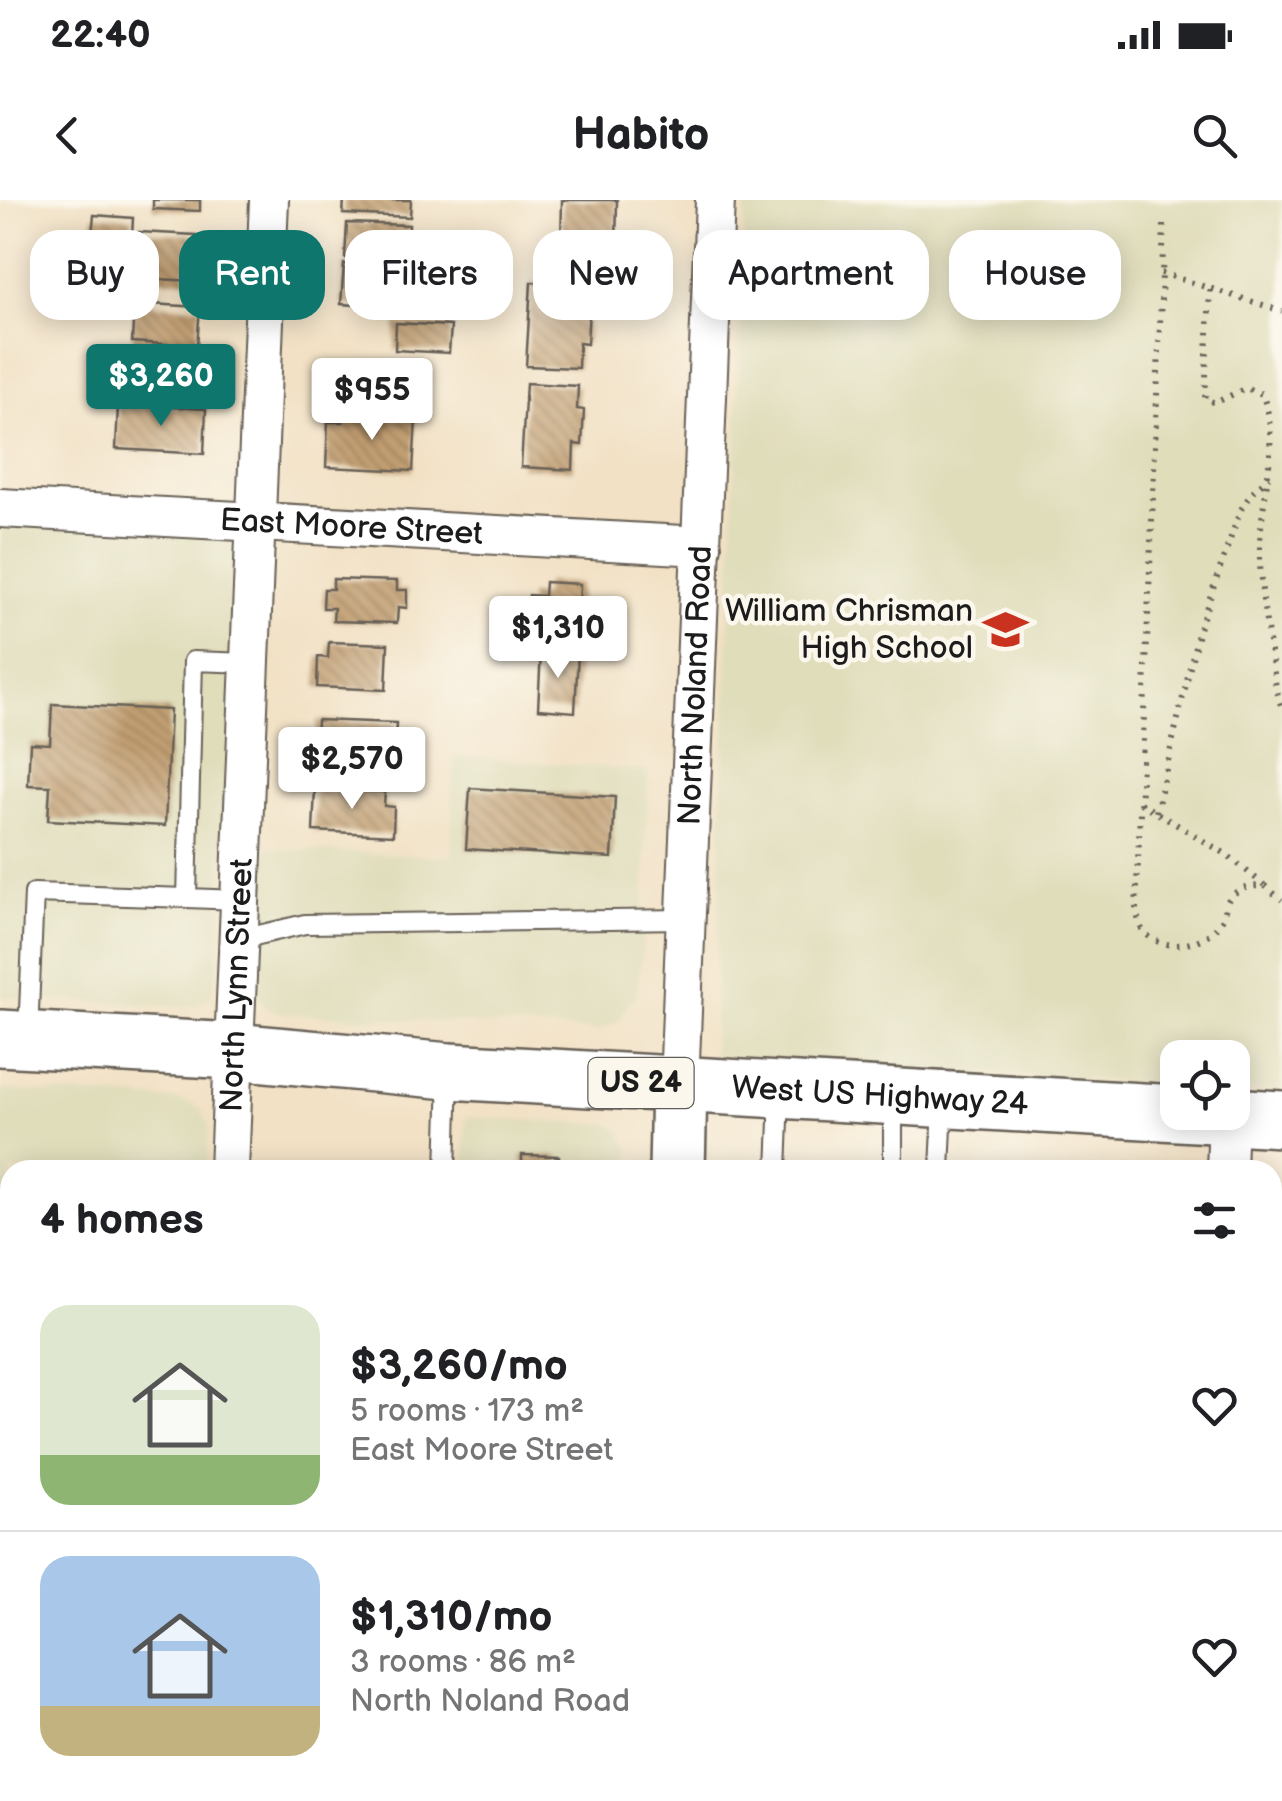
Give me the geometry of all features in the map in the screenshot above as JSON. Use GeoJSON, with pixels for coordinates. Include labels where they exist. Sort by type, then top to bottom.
{"type":"FeatureCollection","features":[{"type":"Feature","properties":{"kind":"main road","name":"West US Highway 24"},"geometry":{"type":"LineString","coordinates":[[14,1038],[234,1051],[449,1071],[1160,1112]]}},
{"type":"Feature","properties":{"kind":"main road","name":"North Noland Road"},"geometry":{"type":"LineString","coordinates":[[677,1160],[679,1085]]}},
{"type":"Feature","properties":{"kind":"main road","name":"West US Highway 24"},"geometry":{"type":"LineString","coordinates":[[1250,1117],[1282,1119]]}},
{"type":"Feature","properties":{"kind":"street","name":"North Lynn Street"},"geometry":{"type":"LineString","coordinates":[[229,1160],[269,200]]}},
{"type":"Feature","properties":{"kind":"street","name":"North Noland Road"},"geometry":{"type":"LineString","coordinates":[[679,1085],[715,200]]}},
{"type":"Feature","properties":{"kind":"street","name":"East Moore Street"},"geometry":{"type":"LineString","coordinates":[[0,508],[702,546]]}},
{"type":"Feature","properties":{"kind":"street"},"geometry":{"type":"LineString","coordinates":[[1226,1160],[1227,1130]]}},
{"type":"Feature","properties":{"kind":"lane"},"geometry":{"type":"LineString","coordinates":[[187,898],[192,661],[248,663]]}},
{"type":"Feature","properties":{"kind":"lane"},"geometry":{"type":"LineString","coordinates":[[14,1038],[34,893],[240,900]]}},
{"type":"Feature","properties":{"kind":"lane"},"geometry":{"type":"LineString","coordinates":[[238,940],[304,924],[686,919]]}},
{"type":"Feature","properties":{"kind":"lane"},"geometry":{"type":"LineString","coordinates":[[446,1160],[449,1071]]}},
{"type":"Feature","properties":{"kind":"lane"},"geometry":{"type":"LineString","coordinates":[[777,1160],[780,1091]]}},
{"type":"Feature","properties":{"kind":"lane"},"geometry":{"type":"LineString","coordinates":[[896,1160],[918,1098]]}},
{"type":"Feature","properties":{"kind":"lane"},"geometry":{"type":"LineString","coordinates":[[918,1098],[937,1160]]}},
{"type":"Feature","properties":{"kind":"path"},"geometry":{"type":"LineString","coordinates":[[1164,225],[1136,910],[1141,930],[1159,943],[1181,946],[1203,937],[1221,922],[1230,899],[1246,886],[1265,886]]}},
{"type":"Feature","properties":{"kind":"path"},"geometry":{"type":"LineString","coordinates":[[1162,273],[1282,311]]}},
{"type":"Feature","properties":{"kind":"path"},"geometry":{"type":"LineString","coordinates":[[1210,290],[1205,398],[1214,403],[1246,388],[1262,394],[1269,408],[1273,442],[1260,551],[1276,688],[1282,709]]}},
{"type":"Feature","properties":{"kind":"path"},"geometry":{"type":"LineString","coordinates":[[1156,812],[1198,628],[1240,511],[1252,492],[1270,476]]}},
{"type":"Feature","properties":{"kind":"path"},"geometry":{"type":"LineString","coordinates":[[1140,804],[1226,854],[1282,900]]}},
{"type":"Feature","properties":{"kind":"shaded area","name":"William Chrisman High School"},"geometry":{"type":"Polygon","coordinates":[[[745,200],[1282,200],[1282,1092],[1250,1090],[1250,1040],[1160,1040],[1160,1084],[713,1057],[741,320],[929,320],[929,230],[744,230],[745,200]]]}},
{"type":"Feature","properties":{"kind":"shaded area"},"geometry":{"type":"Polygon","coordinates":[[[0,522],[217,533],[232,544],[238,557],[218,971],[210,997],[194,1007],[0,997],[0,522]]]}},
{"type":"Feature","properties":{"kind":"shaded area"},"geometry":{"type":"Polygon","coordinates":[[[454,756],[648,771],[643,949],[636,995],[617,1022],[597,1031],[282,1013],[265,1007],[258,993],[262,848],[451,857],[454,756]]]}},
{"type":"Feature","properties":{"kind":"shaded area"},"geometry":{"type":"Polygon","coordinates":[[[0,1090],[181,1100],[200,1108],[209,1124],[207,1160],[0,1160],[0,1090]]]}},
{"type":"Feature","properties":{"kind":"shaded area"},"geometry":{"type":"Polygon","coordinates":[[[466,1117],[609,1124],[622,1132],[630,1149],[629,1160],[464,1160],[466,1117]]]}},
{"type":"Feature","properties":{"kind":"building"},"geometry":{"type":"Polygon","coordinates":[[[153,200],[200,200],[200,211],[153,209],[153,200]]]}},
{"type":"Feature","properties":{"kind":"building"},"geometry":{"type":"Polygon","coordinates":[[[344,200],[411,200],[410,217],[343,214],[344,200]]]}},
{"type":"Feature","properties":{"kind":"building"},"geometry":{"type":"Polygon","coordinates":[[[562,200],[617,200],[616,230],[561,230],[562,200]]]}},
{"type":"Feature","properties":{"kind":"building"},"geometry":{"type":"Polygon","coordinates":[[[94,215],[133,218],[132,230],[92,230],[94,215]]]}},
{"type":"Feature","properties":{"kind":"building"},"geometry":{"type":"Polygon","coordinates":[[[347,223],[409,225],[409,230],[347,230],[347,223]]]}},
{"type":"Feature","properties":{"kind":"building"},"geometry":{"type":"Polygon","coordinates":[[[159,233],[179,234],[179,280],[159,279],[159,233]]]}},
{"type":"Feature","properties":{"kind":"building"},"geometry":{"type":"Polygon","coordinates":[[[344,264],[345,264],[345,304],[341,304],[344,264]]]}},
{"type":"Feature","properties":{"kind":"building"},"geometry":{"type":"Polygon","coordinates":[[[533,282],[533,320],[588,320],[587,344],[579,343],[578,368],[526,366],[533,282]]]}},
{"type":"Feature","properties":{"kind":"building"},"geometry":{"type":"Polygon","coordinates":[[[159,305],[179,306],[179,320],[199,320],[197,346],[132,342],[133,320],[159,320],[159,305]]]}},
{"type":"Feature","properties":{"kind":"building"},"geometry":{"type":"Polygon","coordinates":[[[396,323],[451,326],[449,353],[395,350],[396,323]]]}},
{"type":"Feature","properties":{"kind":"building"},"geometry":{"type":"Polygon","coordinates":[[[526,383],[578,386],[577,409],[584,410],[582,445],[574,444],[573,470],[521,467],[526,383]]]}},
{"type":"Feature","properties":{"kind":"building"},"geometry":{"type":"Polygon","coordinates":[[[118,404],[206,409],[204,454],[116,449],[118,404]]]}},
{"type":"Feature","properties":{"kind":"building"},"geometry":{"type":"Polygon","coordinates":[[[343,415],[416,419],[413,471],[326,467],[328,422],[343,422],[343,415]]]}},
{"type":"Feature","properties":{"kind":"building"},"geometry":{"type":"Polygon","coordinates":[[[333,579],[397,581],[397,590],[407,590],[407,608],[398,607],[397,623],[333,621],[334,608],[323,608],[324,589],[333,589],[333,579]]]}},
{"type":"Feature","properties":{"kind":"building"},"geometry":{"type":"Polygon","coordinates":[[[545,582],[580,584],[578,638],[528,635],[529,595],[544,596],[545,582]]]}},
{"type":"Feature","properties":{"kind":"building"},"geometry":{"type":"Polygon","coordinates":[[[329,642],[388,644],[386,690],[317,687],[318,657],[328,658],[329,642]]]}},
{"type":"Feature","properties":{"kind":"building"},"geometry":{"type":"Polygon","coordinates":[[[541,651],[578,653],[575,712],[538,709],[541,651]]]}},
{"type":"Feature","properties":{"kind":"building"},"geometry":{"type":"Polygon","coordinates":[[[52,704],[170,710],[165,826],[48,820],[50,786],[28,785],[30,743],[50,744],[52,704]]]}},
{"type":"Feature","properties":{"kind":"building"},"geometry":{"type":"Polygon","coordinates":[[[317,720],[396,723],[394,767],[326,764],[326,749],[316,748],[317,720]]]}},
{"type":"Feature","properties":{"kind":"building"},"geometry":{"type":"Polygon","coordinates":[[[470,788],[615,797],[612,858],[466,849],[470,788]]]}},
{"type":"Feature","properties":{"kind":"building"},"geometry":{"type":"Polygon","coordinates":[[[315,789],[385,792],[384,806],[394,807],[393,835],[313,831],[315,789]]]}},
{"type":"Feature","properties":{"kind":"building"},"geometry":{"type":"Polygon","coordinates":[[[522,1155],[559,1156],[559,1160],[522,1160],[522,1155]]]}},
{"type":"Feature","properties":{"kind":"place","name":"William Chrisman High School"},"geometry":{"type":"Point","coordinates":[1006,629]}}]}
